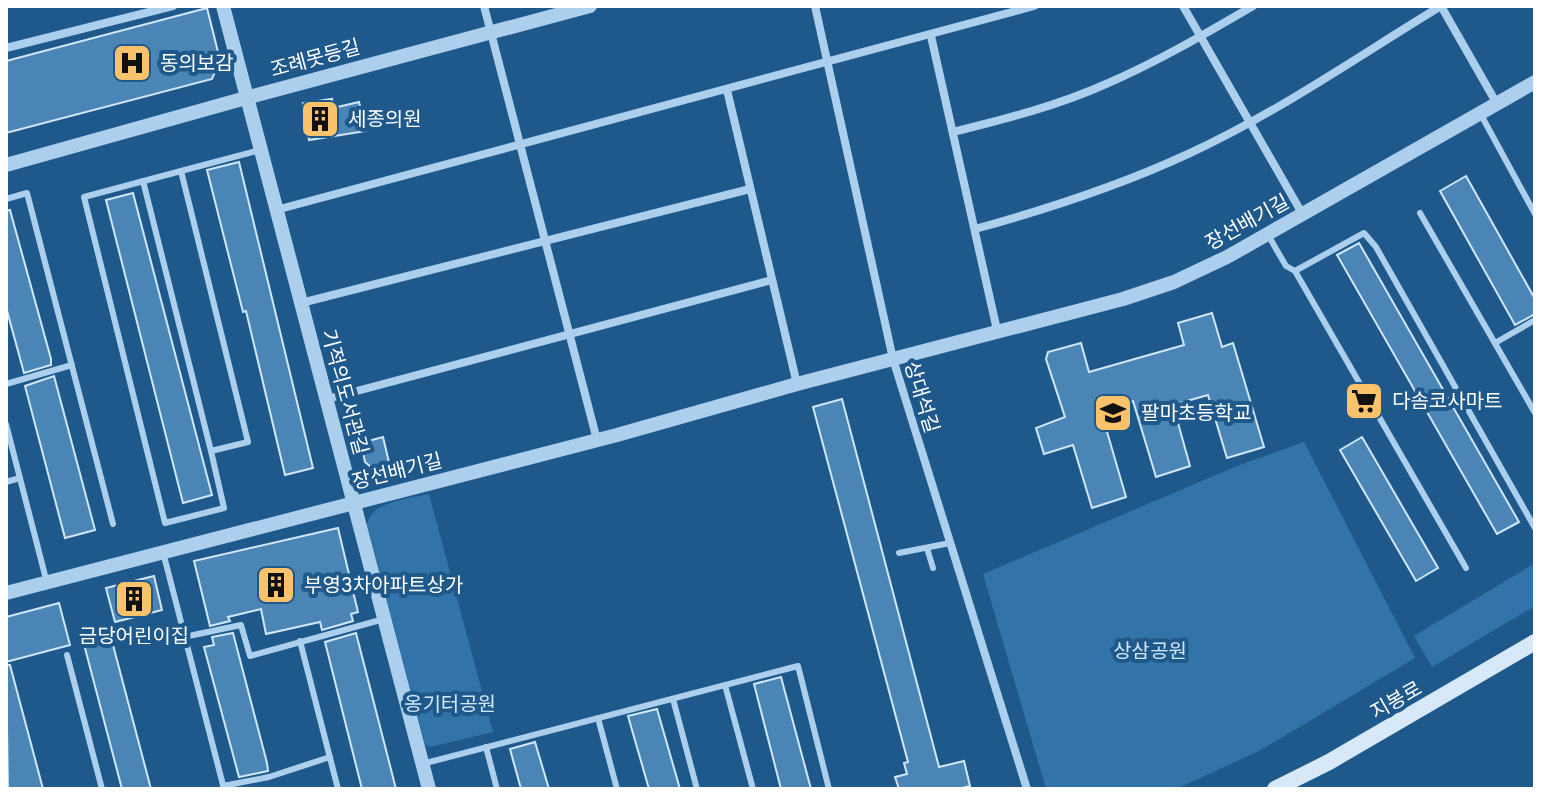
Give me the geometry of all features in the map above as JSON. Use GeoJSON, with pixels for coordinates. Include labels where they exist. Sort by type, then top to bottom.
{"type":"FeatureCollection","features":[{"type":"Feature","properties":{"kind":"main road","name":"지봉로"},"geometry":{"type":"LineString","coordinates":[[1275,789],[1329,762],[1535,642]]}},
{"type":"Feature","properties":{"kind":"street"},"geometry":{"type":"LineString","coordinates":[[6,48],[173,6]]}},
{"type":"Feature","properties":{"kind":"street","name":"기적의도서관길"},"geometry":{"type":"LineString","coordinates":[[223,6],[429,789]]}},
{"type":"Feature","properties":{"kind":"street"},"geometry":{"type":"LineString","coordinates":[[484,6],[597,440]]}},
{"type":"Feature","properties":{"kind":"street","name":"조례못등길"},"geometry":{"type":"LineString","coordinates":[[6,165],[590,6]]}},
{"type":"Feature","properties":{"kind":"street","name":"상대석길"},"geometry":{"type":"LineString","coordinates":[[815,6],[893,359],[1027,789]]}},
{"type":"Feature","properties":{"kind":"street"},"geometry":{"type":"LineString","coordinates":[[276,210],[1034,6]]}},
{"type":"Feature","properties":{"kind":"street"},"geometry":{"type":"LineString","coordinates":[[1183,6],[1303,215]]}},
{"type":"Feature","properties":{"kind":"street"},"geometry":{"type":"LineString","coordinates":[[953,132],[1030,112],[1103,85],[1253,6]]}},
{"type":"Feature","properties":{"kind":"street"},"geometry":{"type":"LineString","coordinates":[[975,229],[1048,210],[1191,153],[1249,122],[1441,6],[1497,104]]}},
{"type":"Feature","properties":{"kind":"street"},"geometry":{"type":"LineString","coordinates":[[931,36],[997,330]]}},
{"type":"Feature","properties":{"kind":"street","name":"장선배기길"},"geometry":{"type":"LineString","coordinates":[[6,593],[597,440],[997,330],[1123,299],[1174,282],[1268,235],[1535,82]]}},
{"type":"Feature","properties":{"kind":"street"},"geometry":{"type":"LineString","coordinates":[[727,90],[797,384]]}},
{"type":"Feature","properties":{"kind":"street"},"geometry":{"type":"LineString","coordinates":[[301,303],[750,189]]}},
{"type":"Feature","properties":{"kind":"street"},"geometry":{"type":"LineString","coordinates":[[327,399],[772,280]]}},
{"type":"Feature","properties":{"kind":"lane"},"geometry":{"type":"LineString","coordinates":[[1480,113],[1535,214]]}},
{"type":"Feature","properties":{"kind":"lane"},"geometry":{"type":"LineString","coordinates":[[143,181],[224,508],[165,523],[84,197],[143,181],[260,150]]}},
{"type":"Feature","properties":{"kind":"lane"},"geometry":{"type":"LineString","coordinates":[[181,171],[248,442],[211,451]]}},
{"type":"Feature","properties":{"kind":"lane"},"geometry":{"type":"LineString","coordinates":[[6,199],[27,193],[113,524]]}},
{"type":"Feature","properties":{"kind":"lane"},"geometry":{"type":"LineString","coordinates":[[1420,213],[1535,413]]}},
{"type":"Feature","properties":{"kind":"lane"},"geometry":{"type":"LineString","coordinates":[[1295,271],[1364,233],[1376,247],[1535,528]]}},
{"type":"Feature","properties":{"kind":"lane"},"geometry":{"type":"LineString","coordinates":[[1268,235],[1286,266],[1295,271],[1466,568]]}},
{"type":"Feature","properties":{"kind":"lane"},"geometry":{"type":"LineString","coordinates":[[1495,343],[1535,320]]}},
{"type":"Feature","properties":{"kind":"lane"},"geometry":{"type":"LineString","coordinates":[[6,384],[72,365]]}},
{"type":"Feature","properties":{"kind":"lane"},"geometry":{"type":"LineString","coordinates":[[6,424],[47,583]]}},
{"type":"Feature","properties":{"kind":"lane"},"geometry":{"type":"LineString","coordinates":[[6,482],[20,478]]}},
{"type":"Feature","properties":{"kind":"lane"},"geometry":{"type":"LineString","coordinates":[[899,553],[950,543]]}},
{"type":"Feature","properties":{"kind":"lane"},"geometry":{"type":"LineString","coordinates":[[927,548],[933,568]]}},
{"type":"Feature","properties":{"kind":"lane"},"geometry":{"type":"LineString","coordinates":[[163,552],[223,787],[269,777],[330,757]]}},
{"type":"Feature","properties":{"kind":"lane"},"geometry":{"type":"LineString","coordinates":[[184,637],[241,625],[250,656],[384,619]]}},
{"type":"Feature","properties":{"kind":"lane"},"geometry":{"type":"LineString","coordinates":[[300,641],[338,789]]}},
{"type":"Feature","properties":{"kind":"lane"},"geometry":{"type":"LineString","coordinates":[[67,655],[102,789]]}},
{"type":"Feature","properties":{"kind":"lane"},"geometry":{"type":"LineString","coordinates":[[422,764],[798,666],[829,789]]}},
{"type":"Feature","properties":{"kind":"lane"},"geometry":{"type":"LineString","coordinates":[[725,685],[753,789]]}},
{"type":"Feature","properties":{"kind":"lane"},"geometry":{"type":"LineString","coordinates":[[673,699],[697,789]]}},
{"type":"Feature","properties":{"kind":"lane"},"geometry":{"type":"LineString","coordinates":[[598,718],[617,789]]}},
{"type":"Feature","properties":{"kind":"lane"},"geometry":{"type":"LineString","coordinates":[[486,747],[497,789]]}},
{"type":"Feature","properties":{"kind":"green space","name":"상삼공원"},"geometry":{"type":"Polygon","coordinates":[[[1304,442],[1415,658],[1259,751],[1176,789],[1046,789],[983,574],[1237,466],[1304,442]]]}},
{"type":"Feature","properties":{"kind":"green space","name":"옹기터공원"},"geometry":{"type":"Polygon","coordinates":[[[429,494],[493,732],[431,747],[425,745],[367,525],[370,517],[383,506],[429,494]]]}},
{"type":"Feature","properties":{"kind":"green space"},"geometry":{"type":"Polygon","coordinates":[[[1535,563],[1535,606],[1432,667],[1414,636],[1535,563]]]}},
{"type":"Feature","properties":{"kind":"building"},"geometry":{"type":"Polygon","coordinates":[[[207,8],[220,60],[212,79],[6,133],[6,61],[207,8]]]}},
{"type":"Feature","properties":{"kind":"building"},"geometry":{"type":"Polygon","coordinates":[[[332,99],[333,108],[359,102],[366,131],[309,140],[303,103],[332,99]]]}},
{"type":"Feature","properties":{"kind":"building"},"geometry":{"type":"Polygon","coordinates":[[[239,162],[313,468],[285,475],[246,311],[243,312],[207,170],[239,162]]]}},
{"type":"Feature","properties":{"kind":"building"},"geometry":{"type":"Polygon","coordinates":[[[1466,176],[1535,299],[1535,314],[1515,325],[1440,191],[1466,176]]]}},
{"type":"Feature","properties":{"kind":"building"},"geometry":{"type":"Polygon","coordinates":[[[133,193],[212,495],[183,503],[106,200],[133,193]]]}},
{"type":"Feature","properties":{"kind":"building"},"geometry":{"type":"Polygon","coordinates":[[[10,210],[51,359],[51,365],[24,373],[6,307],[6,211],[10,210]]]}},
{"type":"Feature","properties":{"kind":"building"},"geometry":{"type":"Polygon","coordinates":[[[1359,243],[1519,522],[1497,534],[1337,255],[1359,243]]]}},
{"type":"Feature","properties":{"kind":"building"},"geometry":{"type":"Polygon","coordinates":[[[1212,313],[1222,347],[1233,343],[1264,447],[1227,458],[1208,395],[1173,405],[1190,466],[1156,477],[1133,401],[1101,411],[1126,497],[1092,508],[1073,445],[1044,454],[1036,428],[1065,417],[1046,359],[1048,352],[1081,343],[1089,372],[1184,345],[1178,323],[1212,313]]]}},
{"type":"Feature","properties":{"kind":"building"},"geometry":{"type":"Polygon","coordinates":[[[54,376],[95,530],[65,538],[25,386],[54,376]]]}},
{"type":"Feature","properties":{"kind":"building"},"geometry":{"type":"Polygon","coordinates":[[[842,399],[939,767],[964,761],[970,786],[958,789],[899,789],[895,777],[907,774],[904,763],[908,762],[813,407],[842,399]]]}},
{"type":"Feature","properties":{"kind":"building"},"geometry":{"type":"Polygon","coordinates":[[[383,437],[391,471],[379,474],[365,462],[361,443],[383,437]]]}},
{"type":"Feature","properties":{"kind":"building"},"geometry":{"type":"Polygon","coordinates":[[[1362,437],[1438,568],[1416,581],[1340,450],[1362,437]]]}},
{"type":"Feature","properties":{"kind":"building","name":"부영3차아파트상가"},"geometry":{"type":"Polygon","coordinates":[[[338,528],[358,612],[351,614],[353,621],[322,630],[320,622],[266,634],[261,609],[228,617],[230,621],[210,626],[194,561],[338,528]]]}},
{"type":"Feature","properties":{"kind":"building","name":"금당어린이집"},"geometry":{"type":"Polygon","coordinates":[[[154,576],[162,610],[115,622],[106,588],[154,576]]]}},
{"type":"Feature","properties":{"kind":"building"},"geometry":{"type":"Polygon","coordinates":[[[59,603],[70,645],[6,662],[6,617],[59,603]]]}},
{"type":"Feature","properties":{"kind":"building"},"geometry":{"type":"Polygon","coordinates":[[[108,626],[151,789],[122,789],[81,633],[108,626]]]}},
{"type":"Feature","properties":{"kind":"building"},"geometry":{"type":"Polygon","coordinates":[[[233,633],[268,771],[239,777],[204,647],[214,645],[212,637],[233,633]]]}},
{"type":"Feature","properties":{"kind":"building"},"geometry":{"type":"Polygon","coordinates":[[[356,633],[396,789],[362,789],[325,642],[356,633]]]}},
{"type":"Feature","properties":{"kind":"building"},"geometry":{"type":"Polygon","coordinates":[[[6,665],[10,665],[43,789],[8,789],[6,665]]]}},
{"type":"Feature","properties":{"kind":"building"},"geometry":{"type":"Polygon","coordinates":[[[781,677],[811,789],[781,789],[754,684],[781,677]]]}},
{"type":"Feature","properties":{"kind":"building"},"geometry":{"type":"Polygon","coordinates":[[[657,709],[680,789],[649,789],[628,716],[657,709]]]}},
{"type":"Feature","properties":{"kind":"building"},"geometry":{"type":"Polygon","coordinates":[[[535,742],[549,789],[521,789],[510,749],[535,742]]]}},
{"type":"Feature","properties":{"kind":"place","name":"동의보감"},"geometry":{"type":"Point","coordinates":[132,63]}},
{"type":"Feature","properties":{"kind":"place","name":"세종의원"},"geometry":{"type":"Point","coordinates":[320,119]}},
{"type":"Feature","properties":{"kind":"place","name":"다솜코사마트"},"geometry":{"type":"Point","coordinates":[1364,401]}},
{"type":"Feature","properties":{"kind":"place","name":"팔마초등학교"},"geometry":{"type":"Point","coordinates":[1113,413]}},
{"type":"Feature","properties":{"kind":"place","name":"부영3차아파트상가"},"geometry":{"type":"Point","coordinates":[276,585]}},
{"type":"Feature","properties":{"kind":"place","name":"금당어린이집"},"geometry":{"type":"Point","coordinates":[134,599]}}]}
